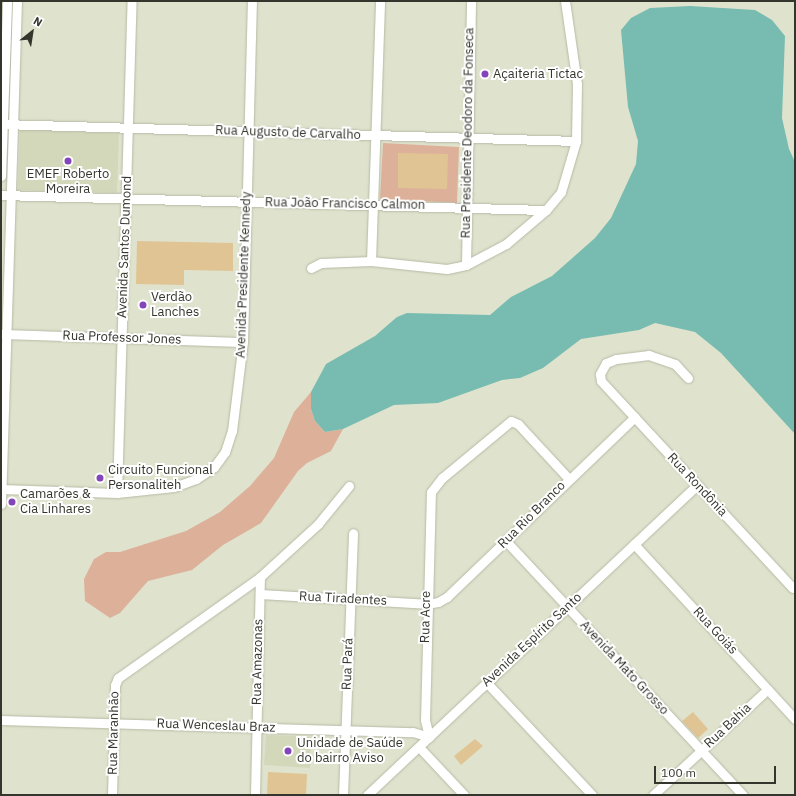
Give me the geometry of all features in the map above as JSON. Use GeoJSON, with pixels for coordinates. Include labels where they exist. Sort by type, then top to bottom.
{"type":"FeatureCollection","features":[{"type":"Feature","properties":{"kind":"street"},"geometry":{"type":"LineString","coordinates":[[1,176],[6,1]]}},
{"type":"Feature","properties":{"kind":"street"},"geometry":{"type":"LineString","coordinates":[[1,504],[4,334],[11,196],[17,1]]}},
{"type":"Feature","properties":{"kind":"street","name":"Avenida Santos Dumond"},"geometry":{"type":"LineString","coordinates":[[117,493],[132,1]]}},
{"type":"Feature","properties":{"kind":"street","name":"Avenida Presidente Kennedy"},"geometry":{"type":"LineString","coordinates":[[1,489],[117,493],[143,492],[174,487],[196,479],[214,467],[225,452],[232,431],[243,342],[252,1]]}},
{"type":"Feature","properties":{"kind":"street"},"geometry":{"type":"LineString","coordinates":[[371,261],[380,1]]}},
{"type":"Feature","properties":{"kind":"street","name":"Rua Presidente Deodoro da Fonseca"},"geometry":{"type":"LineString","coordinates":[[466,265],[471,1]]}},
{"type":"Feature","properties":{"kind":"street"},"geometry":{"type":"LineString","coordinates":[[311,268],[320,263],[371,261],[447,269],[466,265],[506,244],[546,210],[560,192],[576,141],[577,84],[565,1]]}},
{"type":"Feature","properties":{"kind":"street","name":"Rua Augusto de Carvalho"},"geometry":{"type":"LineString","coordinates":[[2,124],[576,141]]}},
{"type":"Feature","properties":{"kind":"street","name":"Rua João Francisco Calmon"},"geometry":{"type":"LineString","coordinates":[[1,196],[546,210]]}},
{"type":"Feature","properties":{"kind":"street","name":"Rua Professor Jones"},"geometry":{"type":"LineString","coordinates":[[4,334],[243,342]]}},
{"type":"Feature","properties":{"kind":"street","name":"Rua Rondônia"},"geometry":{"type":"LineString","coordinates":[[688,378],[675,364],[664,358],[634,355],[606,363],[601,368],[601,381],[793,588]]}},
{"type":"Feature","properties":{"kind":"street","name":"Rua Rio Branco"},"geometry":{"type":"LineString","coordinates":[[426,604],[447,598],[635,417]]}},
{"type":"Feature","properties":{"kind":"street","name":"Rua Acre"},"geometry":{"type":"LineString","coordinates":[[429,737],[425,720],[428,496],[442,478],[507,422],[518,424],[569,479]]}},
{"type":"Feature","properties":{"kind":"street","name":"Avenida Espírito Santo"},"geometry":{"type":"LineString","coordinates":[[367,795],[697,485]]}},
{"type":"Feature","properties":{"kind":"street"},"geometry":{"type":"LineString","coordinates":[[260,577],[318,524],[349,486]]}},
{"type":"Feature","properties":{"kind":"street","name":"Rua Pará"},"geometry":{"type":"LineString","coordinates":[[343,795],[353,533]]}},
{"type":"Feature","properties":{"kind":"street","name":"Avenida Mato Grosso"},"geometry":{"type":"LineString","coordinates":[[506,541],[743,795]]}},
{"type":"Feature","properties":{"kind":"street","name":"Rua Goiás"},"geometry":{"type":"LineString","coordinates":[[634,544],[795,719]]}},
{"type":"Feature","properties":{"kind":"street","name":"Rua Amazonas"},"geometry":{"type":"LineString","coordinates":[[255,795],[260,577]]}},
{"type":"Feature","properties":{"kind":"street","name":"Rua Maranhão"},"geometry":{"type":"LineString","coordinates":[[112,795],[115,685],[123,674],[260,577]]}},
{"type":"Feature","properties":{"kind":"street","name":"Rua Tiradentes"},"geometry":{"type":"LineString","coordinates":[[260,594],[426,604]]}},
{"type":"Feature","properties":{"kind":"street"},"geometry":{"type":"LineString","coordinates":[[487,683],[592,795]]}},
{"type":"Feature","properties":{"kind":"street","name":"Rua Bahia"},"geometry":{"type":"LineString","coordinates":[[653,795],[768,689]]}},
{"type":"Feature","properties":{"kind":"street","name":"Rua Wenceslau Braz"},"geometry":{"type":"LineString","coordinates":[[1,720],[413,732],[429,737]]}},
{"type":"Feature","properties":{"kind":"street"},"geometry":{"type":"LineString","coordinates":[[419,747],[464,795]]}},
{"type":"Feature","properties":{"kind":"shaded area","name":"EMEF Roberto Moreira"},"geometry":{"type":"Polygon","coordinates":[[[20,129],[119,133],[117,193],[18,190],[20,129]]]}},
{"type":"Feature","properties":{"kind":"shaded area"},"geometry":{"type":"Polygon","coordinates":[[[383,143],[459,147],[457,203],[380,199],[383,143]]]}},
{"type":"Feature","properties":{"kind":"shaded area"},"geometry":{"type":"Polygon","coordinates":[[[311,392],[311,409],[315,421],[325,432],[343,429],[331,451],[307,463],[298,471],[261,523],[223,545],[192,570],[148,581],[120,613],[110,618],[85,601],[84,579],[94,559],[106,552],[120,552],[186,531],[220,512],[250,486],[274,458],[294,412],[311,392]]]}},
{"type":"Feature","properties":{"kind":"shaded area","name":"Unidade de Saúde do bairro Aviso"},"geometry":{"type":"Polygon","coordinates":[[[266,735],[311,737],[310,768],[264,765],[266,735]]]}},
{"type":"Feature","properties":{"kind":"water"},"geometry":{"type":"Polygon","coordinates":[[[690,6],[755,10],[772,20],[785,36],[782,118],[789,149],[795,162],[795,434],[721,353],[695,332],[655,323],[639,330],[581,339],[543,368],[520,378],[502,380],[438,403],[394,405],[343,429],[325,432],[315,421],[311,409],[311,392],[326,364],[375,336],[397,317],[407,313],[490,315],[511,297],[552,276],[595,238],[611,218],[636,164],[638,141],[628,107],[621,30],[631,18],[650,8],[690,6]]]}},
{"type":"Feature","properties":{"kind":"building"},"geometry":{"type":"Polygon","coordinates":[[[398,153],[448,154],[447,189],[398,188],[398,153]]]}},
{"type":"Feature","properties":{"kind":"building"},"geometry":{"type":"Polygon","coordinates":[[[137,241],[233,243],[233,271],[184,270],[184,285],[136,284],[137,241]]]}},
{"type":"Feature","properties":{"kind":"building"},"geometry":{"type":"Polygon","coordinates":[[[693,712],[708,729],[698,738],[682,721],[693,712]]]}},
{"type":"Feature","properties":{"kind":"building"},"geometry":{"type":"Polygon","coordinates":[[[475,739],[483,746],[461,765],[454,756],[475,739]]]}},
{"type":"Feature","properties":{"kind":"building"},"geometry":{"type":"Polygon","coordinates":[[[268,772],[307,774],[306,795],[267,795],[268,772]]]}},
{"type":"Feature","properties":{"kind":"place","name":"Açaiteria Tictac"},"geometry":{"type":"Point","coordinates":[485,74]}},
{"type":"Feature","properties":{"kind":"place","name":"EMEF Roberto Moreira"},"geometry":{"type":"Point","coordinates":[68,161]}},
{"type":"Feature","properties":{"kind":"place","name":"Verdão Lanches"},"geometry":{"type":"Point","coordinates":[143,305]}},
{"type":"Feature","properties":{"kind":"place","name":"Circuito Funcional Personaliteh"},"geometry":{"type":"Point","coordinates":[100,478]}},
{"type":"Feature","properties":{"kind":"place","name":"Camarões & Cia Linhares"},"geometry":{"type":"Point","coordinates":[12,502]}},
{"type":"Feature","properties":{"kind":"place","name":"Unidade de Saúde do bairro Aviso"},"geometry":{"type":"Point","coordinates":[288,751]}}]}
